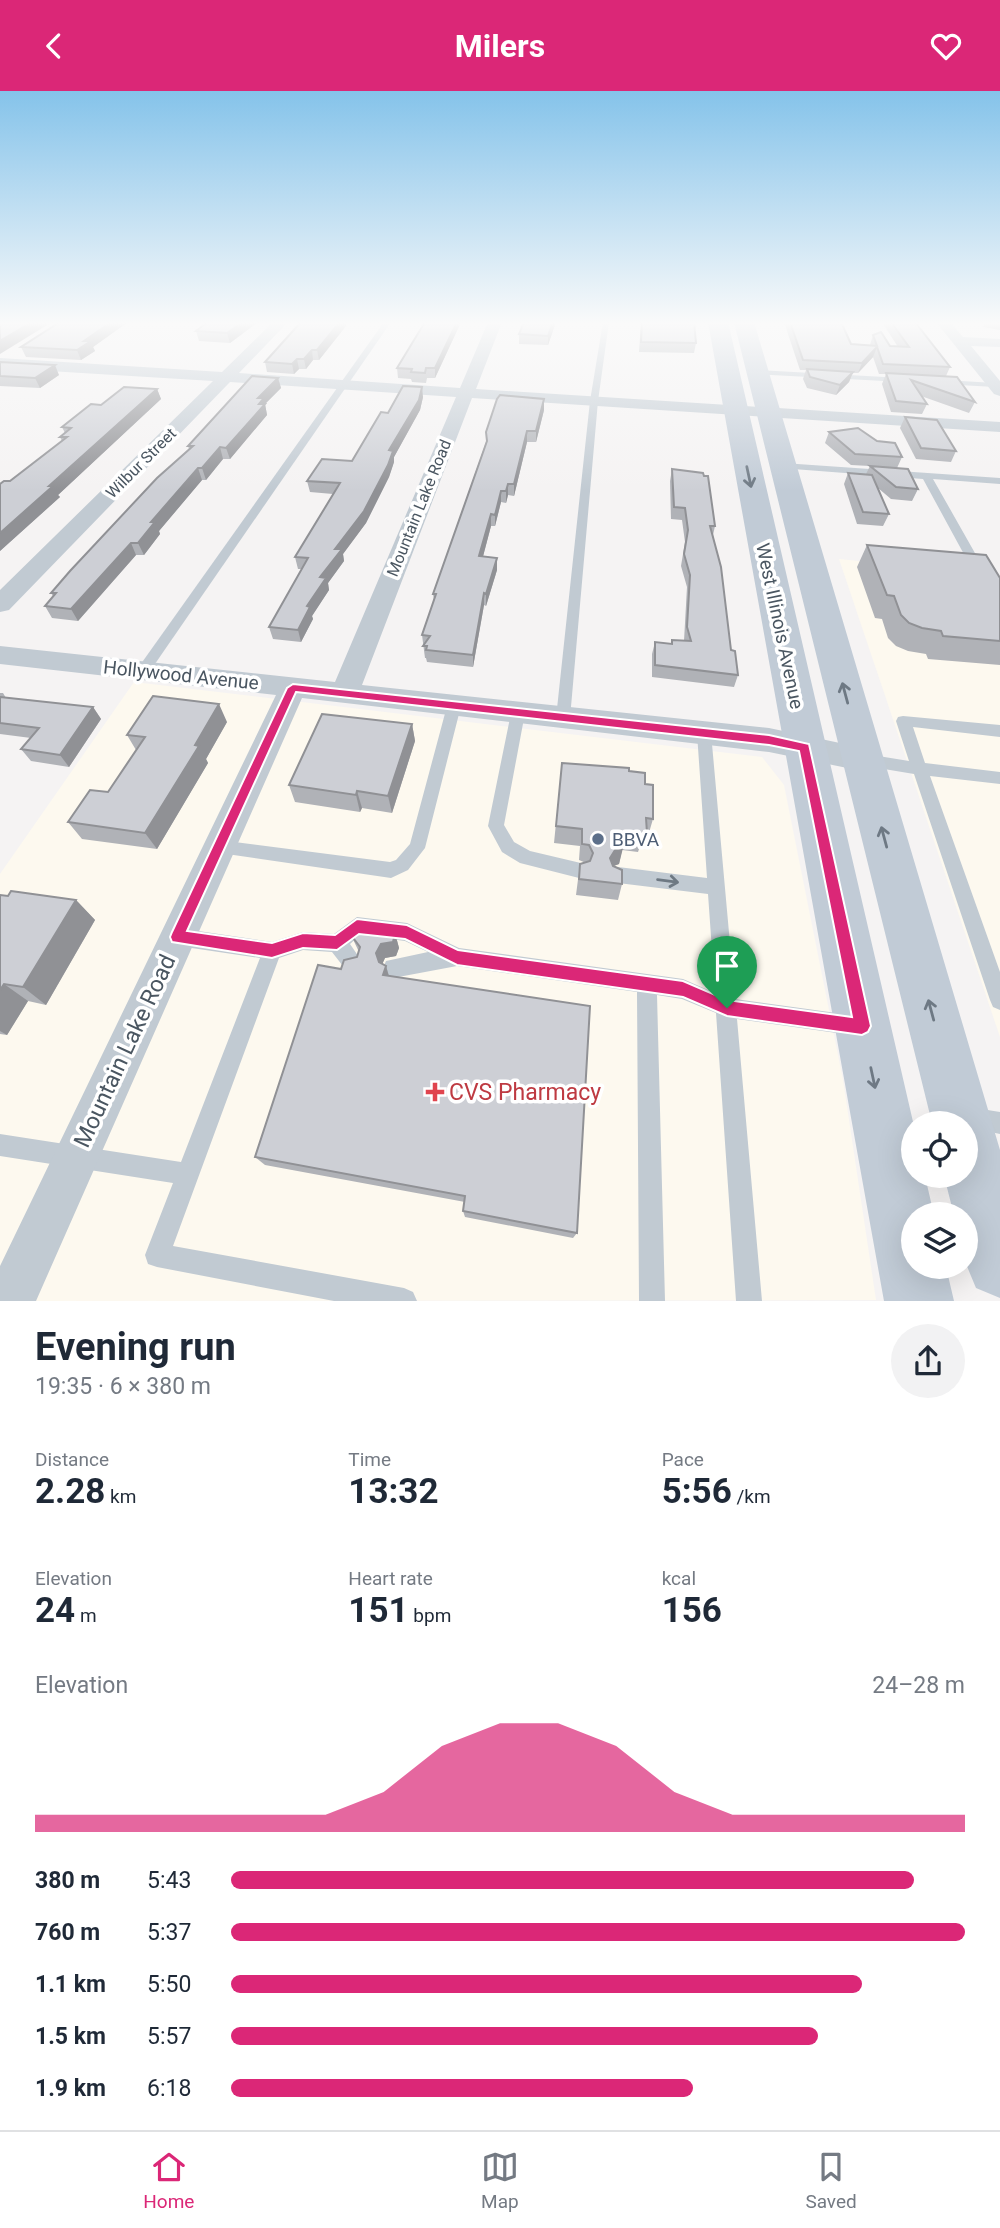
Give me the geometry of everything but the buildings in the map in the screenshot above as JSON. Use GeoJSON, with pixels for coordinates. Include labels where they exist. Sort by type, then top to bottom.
{"type":"FeatureCollection","features":[{"type":"Feature","properties":{"kind":"main road","name":"West Illinois Avenue"},"geometry":{"type":"LineString","coordinates":[[729,378],[919,1300]]}},
{"type":"Feature","properties":{"kind":"main road","name":"West Illinois Avenue"},"geometry":{"type":"LineString","coordinates":[[759,378],[862,759],[968,1111]]}},
{"type":"Feature","properties":{"kind":"main road","name":"West Illinois Avenue"},"geometry":{"type":"LineString","coordinates":[[978,1155],[1000,1264]]}},
{"type":"Feature","properties":{"kind":"street","name":"Wilbur Street"},"geometry":{"type":"LineString","coordinates":[[0,604],[227,378]]}},
{"type":"Feature","properties":{"kind":"street"},"geometry":{"type":"LineString","coordinates":[[253,378],[1000,427]]}},
{"type":"Feature","properties":{"kind":"street","name":"Mountain Lake Road"},"geometry":{"type":"LineString","coordinates":[[344,694],[472,378]]}},
{"type":"Feature","properties":{"kind":"street","name":"Hollywood Avenue"},"geometry":{"type":"LineString","coordinates":[[0,655],[769,740],[862,759]]}},
{"type":"Feature","properties":{"kind":"street","name":"Mountain Lake Road"},"geometry":{"type":"LineString","coordinates":[[10,1300],[293,688]]}},
{"type":"Feature","properties":{"kind":"lane"},"geometry":{"type":"LineString","coordinates":[[142,671],[350,378]]}},
{"type":"Feature","properties":{"kind":"lane"},"geometry":{"type":"LineString","coordinates":[[563,718],[597,378]]}},
{"type":"Feature","properties":{"kind":"lane"},"geometry":{"type":"LineString","coordinates":[[871,378],[916,381]]}},
{"type":"Feature","properties":{"kind":"lane"},"geometry":{"type":"LineString","coordinates":[[929,381],[998,388]]}},
{"type":"Feature","properties":{"kind":"lane"},"geometry":{"type":"LineString","coordinates":[[783,466],[1000,481]]}},
{"type":"Feature","properties":{"kind":"lane"},"geometry":{"type":"LineString","coordinates":[[926,476],[986,584]]}},
{"type":"Feature","properties":{"kind":"lane"},"geometry":{"type":"LineString","coordinates":[[219,847],[391,870],[402,865],[417,848],[454,706]]}},
{"type":"Feature","properties":{"kind":"lane"},"geometry":{"type":"LineString","coordinates":[[518,713],[496,826],[508,847],[526,858],[579,870]]}},
{"type":"Feature","properties":{"kind":"lane"},"geometry":{"type":"LineString","coordinates":[[1000,731],[903,721],[1000,1000]]}},
{"type":"Feature","properties":{"kind":"lane"},"geometry":{"type":"LineString","coordinates":[[704,733],[749,1300]]}},
{"type":"Feature","properties":{"kind":"lane"},"geometry":{"type":"LineString","coordinates":[[862,759],[1000,778]]}},
{"type":"Feature","properties":{"kind":"lane"},"geometry":{"type":"LineString","coordinates":[[618,876],[717,887]]}},
{"type":"Feature","properties":{"kind":"lane"},"geometry":{"type":"LineString","coordinates":[[177,937],[272,951],[303,940],[337,943],[357,926],[407,932],[457,957]]}},
{"type":"Feature","properties":{"kind":"lane"},"geometry":{"type":"LineString","coordinates":[[337,943],[353,963]]}},
{"type":"Feature","properties":{"kind":"lane"},"geometry":{"type":"LineString","coordinates":[[272,951],[157,1255],[346,1296],[404,1300]]}},
{"type":"Feature","properties":{"kind":"lane"},"geometry":{"type":"LineString","coordinates":[[393,968],[457,957],[683,989],[727,1008],[862,1026]]}},
{"type":"Feature","properties":{"kind":"lane"},"geometry":{"type":"LineString","coordinates":[[647,984],[652,1300]]}},
{"type":"Feature","properties":{"kind":"lane"},"geometry":{"type":"LineString","coordinates":[[0,1145],[187,1174]]}},
{"type":"Feature","properties":{"kind":"shaded area"},"geometry":{"type":"Polygon","coordinates":[[[839,559],[1000,575],[1000,1037],[839,559]]]}},
{"type":"Feature","properties":{"kind":"shaded area"},"geometry":{"type":"Polygon","coordinates":[[[134,682],[762,757],[784,785],[843,1080],[876,1300],[0,1301],[0,874],[134,682]]]}},
{"type":"Feature","properties":{"kind":"place","name":"BBVA"},"geometry":{"type":"Point","coordinates":[598,839]}},
{"type":"Feature","properties":{"kind":"place","name":"CVS Pharmacy"},"geometry":{"type":"Point","coordinates":[435,1092]}},
{"type":"Feature","properties":{"kind":"route"},"geometry":{"type":"LineString","coordinates":[[293,688],[769,740],[804,747],[862,1026],[727,1008],[683,989],[457,957],[407,932],[357,926],[337,943],[303,940],[272,951],[177,937],[293,688]]}}]}
